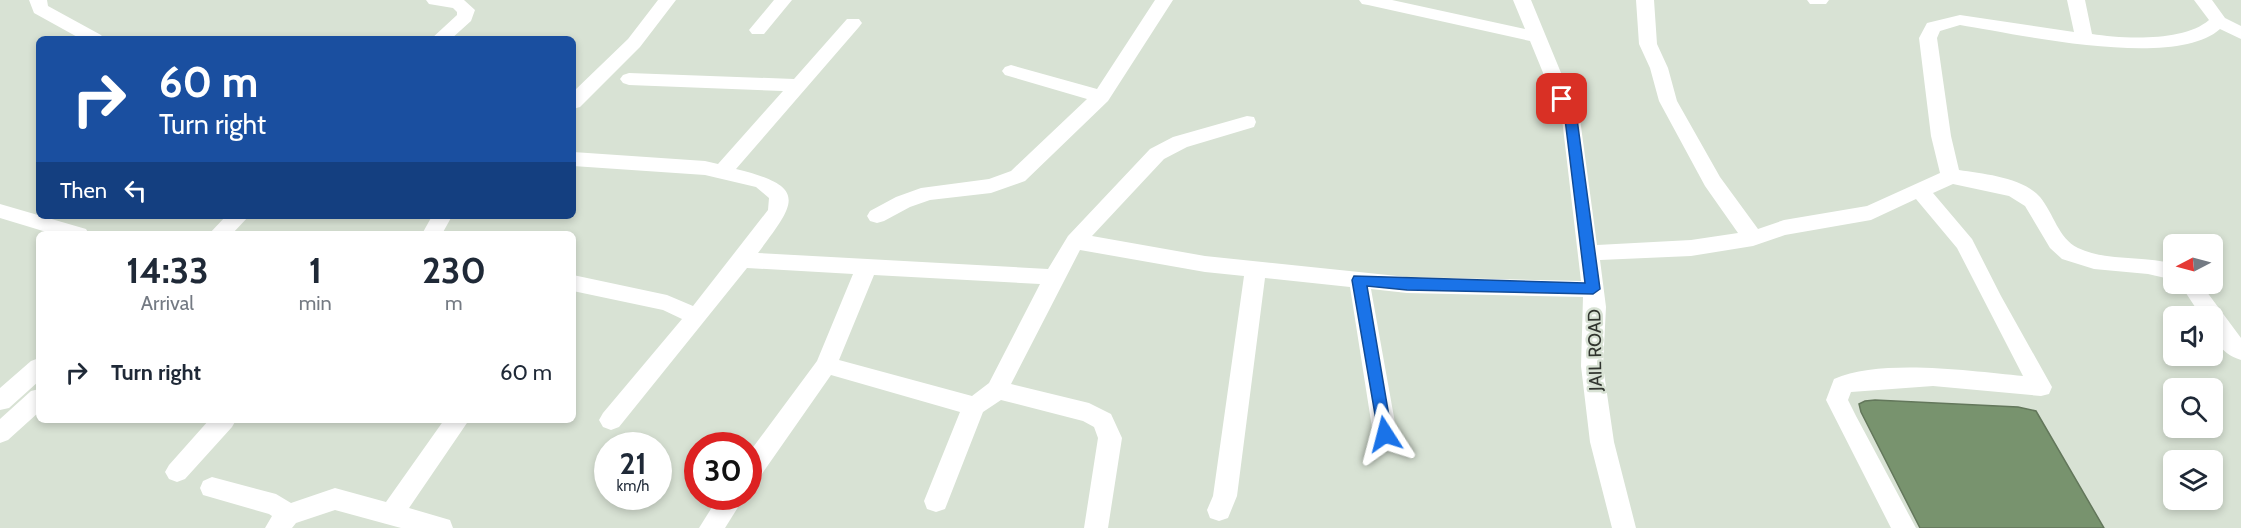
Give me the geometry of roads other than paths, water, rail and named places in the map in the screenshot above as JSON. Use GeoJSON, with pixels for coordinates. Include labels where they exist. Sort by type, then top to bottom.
{"type":"FeatureCollection","features":[{"type":"Feature","properties":{"kind":"street"},"geometry":{"type":"LineString","coordinates":[[38,0],[40,9],[90,36]]}},
{"type":"Feature","properties":{"kind":"street"},"geometry":{"type":"LineString","coordinates":[[435,0],[458,4],[466,10],[465,17],[443,36]]}},
{"type":"Feature","properties":{"kind":"street"},"geometry":{"type":"LineString","coordinates":[[576,100],[634,43],[667,0]]}},
{"type":"Feature","properties":{"kind":"street"},"geometry":{"type":"LineString","coordinates":[[758,30],[783,0]]}},
{"type":"Feature","properties":{"kind":"street"},"geometry":{"type":"LineString","coordinates":[[876,216],[903,202],[928,193],[991,186],[1018,176],[1101,97],[1164,0]]}},
{"type":"Feature","properties":{"kind":"street"},"geometry":{"type":"LineString","coordinates":[[1368,0],[1536,37]]}},
{"type":"Feature","properties":{"kind":"street","name":"JAIL ROAD"},"geometry":{"type":"LineString","coordinates":[[1522,0],[1571,119],[1595,307],[1592,366],[1602,442],[1624,528]]}},
{"type":"Feature","properties":{"kind":"street"},"geometry":{"type":"LineString","coordinates":[[1645,0],[1648,44],[1659,68],[1668,101],[1712,181],[1753,238]]}},
{"type":"Feature","properties":{"kind":"street"},"geometry":{"type":"LineString","coordinates":[[2076,0],[2084,39]]}},
{"type":"Feature","properties":{"kind":"street"},"geometry":{"type":"LineString","coordinates":[[2203,0],[2218,21],[2241,33]]}},
{"type":"Feature","properties":{"kind":"street"},"geometry":{"type":"LineString","coordinates":[[1950,176],[1941,136],[1928,38],[1933,27],[1960,20],[2084,39],[2129,43],[2177,40],[2212,29],[2218,21]]}},
{"type":"Feature","properties":{"kind":"street"},"geometry":{"type":"LineString","coordinates":[[722,172],[853,23]]}},
{"type":"Feature","properties":{"kind":"street"},"geometry":{"type":"LineString","coordinates":[[1011,71],[1101,97]]}},
{"type":"Feature","properties":{"kind":"street"},"geometry":{"type":"LineString","coordinates":[[628,79],[798,85]]}},
{"type":"Feature","properties":{"kind":"street"},"geometry":{"type":"LineString","coordinates":[[936,501],[974,406],[997,390],[1054,277],[1075,241],[1157,154],[1180,142],[1247,122]]}},
{"type":"Feature","properties":{"kind":"street"},"geometry":{"type":"LineString","coordinates":[[576,159],[705,168],[762,182],[777,195],[780,203],[777,212],[742,260],[611,420]]}},
{"type":"Feature","properties":{"kind":"street"},"geometry":{"type":"LineString","coordinates":[[1588,253],[1691,248],[1753,238],[1784,228],[1871,213],[1919,189],[1936,185],[1950,176],[2023,193],[2032,201],[2058,246],[2071,254],[2090,260],[2163,270]]}},
{"type":"Feature","properties":{"kind":"street"},"geometry":{"type":"LineString","coordinates":[[1904,528],[1837,400],[1842,386],[1853,381],[1933,377],[2041,387],[1992,299],[1965,244],[1919,189]]}},
{"type":"Feature","properties":{"kind":"street"},"geometry":{"type":"LineString","coordinates":[[0,211],[68,231]]}},
{"type":"Feature","properties":{"kind":"street"},"geometry":{"type":"LineString","coordinates":[[222,231],[235,219]]}},
{"type":"Feature","properties":{"kind":"street"},"geometry":{"type":"LineString","coordinates":[[1075,241],[1205,264],[1407,285],[1593,289]]}},
{"type":"Feature","properties":{"kind":"street"},"geometry":{"type":"LineString","coordinates":[[742,260],[1054,277]]}},
{"type":"Feature","properties":{"kind":"street"},"geometry":{"type":"LineString","coordinates":[[762,454],[826,365],[866,268]]}},
{"type":"Feature","properties":{"kind":"street"},"geometry":{"type":"LineString","coordinates":[[1219,510],[1226,496],[1256,269]]}},
{"type":"Feature","properties":{"kind":"street"},"geometry":{"type":"LineString","coordinates":[[1359,280],[1385,434]]}},
{"type":"Feature","properties":{"kind":"street"},"geometry":{"type":"LineString","coordinates":[[576,284],[667,303],[697,316]]}},
{"type":"Feature","properties":{"kind":"street"},"geometry":{"type":"LineString","coordinates":[[2223,333],[2241,351]]}},
{"type":"Feature","properties":{"kind":"street"},"geometry":{"type":"LineString","coordinates":[[826,365],[974,406]]}},
{"type":"Feature","properties":{"kind":"street"},"geometry":{"type":"LineString","coordinates":[[1,401],[36,370]]}},
{"type":"Feature","properties":{"kind":"street"},"geometry":{"type":"LineString","coordinates":[[997,390],[1089,413],[1103,421],[1110,438],[1096,528]]}},
{"type":"Feature","properties":{"kind":"street"},"geometry":{"type":"LineString","coordinates":[[1,401],[34,402]]}},
{"type":"Feature","properties":{"kind":"street"},"geometry":{"type":"LineString","coordinates":[[0,433],[34,402]]}},
{"type":"Feature","properties":{"kind":"street"},"geometry":{"type":"LineString","coordinates":[[177,472],[221,423]]}},
{"type":"Feature","properties":{"kind":"street"},"geometry":{"type":"LineString","coordinates":[[392,513],[455,423]]}},
{"type":"Feature","properties":{"kind":"street"},"geometry":{"type":"LineString","coordinates":[[212,488],[276,505],[283,521],[335,499],[441,528]]}},
{"type":"Feature","properties":{"kind":"street"},"geometry":{"type":"LineString","coordinates":[[711,528],[723,510]]}}]}
